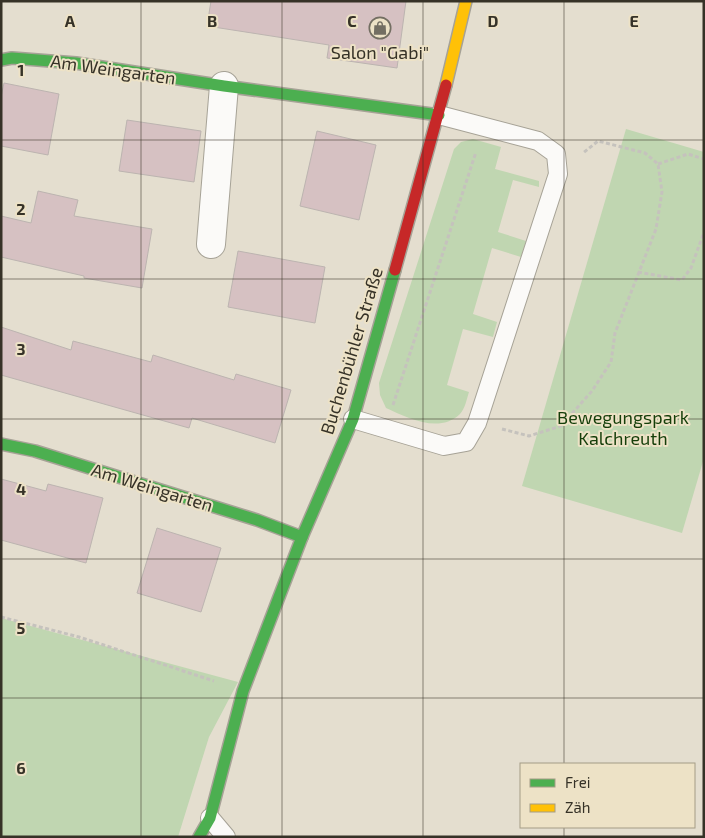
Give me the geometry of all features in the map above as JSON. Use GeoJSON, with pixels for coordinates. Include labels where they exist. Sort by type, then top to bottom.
{"type":"FeatureCollection","features":[{"type":"Feature","properties":{"kind":"street","name":"Buchenbühler Straße"},"geometry":{"type":"LineString","coordinates":[[199,837],[210,818],[243,691],[302,537],[353,419],[440,115],[466,1]]}},
{"type":"Feature","properties":{"kind":"street","name":"Am Weingarten"},"geometry":{"type":"LineString","coordinates":[[1,60],[12,58],[76,63],[224,86],[440,115]]}},
{"type":"Feature","properties":{"kind":"street"},"geometry":{"type":"LineString","coordinates":[[211,244],[224,86]]}},
{"type":"Feature","properties":{"kind":"street","name":"Am Weingarten"},"geometry":{"type":"LineString","coordinates":[[1,444],[35,451],[257,520],[302,537]]}},
{"type":"Feature","properties":{"kind":"lane"},"geometry":{"type":"LineString","coordinates":[[353,419],[444,446],[466,442],[477,423],[558,174],[556,154],[538,141],[440,115]]}},
{"type":"Feature","properties":{"kind":"lane"},"geometry":{"type":"LineString","coordinates":[[210,818],[226,837]]}},
{"type":"Feature","properties":{"kind":"path"},"geometry":{"type":"LineString","coordinates":[[386,429],[484,128]]}},
{"type":"Feature","properties":{"kind":"path"},"geometry":{"type":"LineString","coordinates":[[477,423],[529,436],[561,426],[592,391],[611,362],[615,333],[656,229],[662,192],[658,164],[645,153],[598,141],[558,174]]}},
{"type":"Feature","properties":{"kind":"path"},"geometry":{"type":"LineString","coordinates":[[658,164],[688,154],[704,159]]}},
{"type":"Feature","properties":{"kind":"path"},"geometry":{"type":"LineString","coordinates":[[638,272],[682,280],[691,268],[704,232]]}},
{"type":"Feature","properties":{"kind":"path"},"geometry":{"type":"LineString","coordinates":[[1,617],[79,636],[243,691]]}},
{"type":"Feature","properties":{"kind":"green space","name":"Bewegungspark Kalchreuth"},"geometry":{"type":"Polygon","coordinates":[[[626,129],[704,152],[704,458],[682,533],[522,486],[626,129]]]}},
{"type":"Feature","properties":{"kind":"green space"},"geometry":{"type":"Polygon","coordinates":[[[473,139],[501,147],[495,169],[539,181],[539,187],[513,180],[498,232],[526,241],[521,257],[492,248],[473,314],[497,322],[493,337],[463,329],[447,385],[469,392],[466,403],[460,414],[452,420],[433,424],[414,420],[386,408],[380,395],[379,383],[454,149],[461,142],[473,139]]]}},
{"type":"Feature","properties":{"kind":"green space"},"geometry":{"type":"Polygon","coordinates":[[[1,618],[238,682],[209,737],[178,837],[1,837],[1,618]]]}},
{"type":"Feature","properties":{"kind":"building"},"geometry":{"type":"Polygon","coordinates":[[[211,1],[406,1],[397,68],[327,58],[329,45],[207,26],[211,1]]]}},
{"type":"Feature","properties":{"kind":"building"},"geometry":{"type":"Polygon","coordinates":[[[4,83],[59,94],[48,155],[1,146],[1,97],[4,83]]]}},
{"type":"Feature","properties":{"kind":"building"},"geometry":{"type":"Polygon","coordinates":[[[127,120],[201,131],[194,182],[119,171],[127,120]]]}},
{"type":"Feature","properties":{"kind":"building"},"geometry":{"type":"Polygon","coordinates":[[[317,131],[376,145],[359,220],[300,206],[317,131]]]}},
{"type":"Feature","properties":{"kind":"building"},"geometry":{"type":"Polygon","coordinates":[[[38,191],[78,200],[74,216],[152,229],[142,288],[84,278],[84,276],[1,257],[1,216],[31,223],[38,191]]]}},
{"type":"Feature","properties":{"kind":"building"},"geometry":{"type":"Polygon","coordinates":[[[238,251],[325,267],[315,323],[228,307],[238,251]]]}},
{"type":"Feature","properties":{"kind":"building"},"geometry":{"type":"Polygon","coordinates":[[[1,327],[71,350],[73,341],[151,362],[153,355],[234,380],[236,374],[291,390],[275,443],[192,418],[189,428],[1,375],[1,327]]]}},
{"type":"Feature","properties":{"kind":"building"},"geometry":{"type":"Polygon","coordinates":[[[1,479],[46,491],[48,484],[103,498],[86,563],[1,540],[1,479]]]}},
{"type":"Feature","properties":{"kind":"building"},"geometry":{"type":"Polygon","coordinates":[[[157,528],[221,548],[201,612],[137,593],[157,528]]]}},
{"type":"Feature","properties":{"kind":"traffic: fast"},"geometry":{"type":"LineString","coordinates":[[1,60],[12,58],[76,63],[224,86],[439,115]]}},
{"type":"Feature","properties":{"kind":"traffic: fast"},"geometry":{"type":"LineString","coordinates":[[199,837],[210,818],[243,691],[302,537],[353,419],[395,270]]}},
{"type":"Feature","properties":{"kind":"traffic: fast"},"geometry":{"type":"LineString","coordinates":[[1,444],[35,451],[257,520],[302,537]]}},
{"type":"Feature","properties":{"kind":"traffic: slow"},"geometry":{"type":"LineString","coordinates":[[446,85],[466,1]]}},
{"type":"Feature","properties":{"kind":"traffic: jam"},"geometry":{"type":"LineString","coordinates":[[395,270],[446,85]]}},
{"type":"Feature","properties":{"kind":"place","name":"Salon \"Gabi\""},"geometry":{"type":"Point","coordinates":[380,28]}}]}
